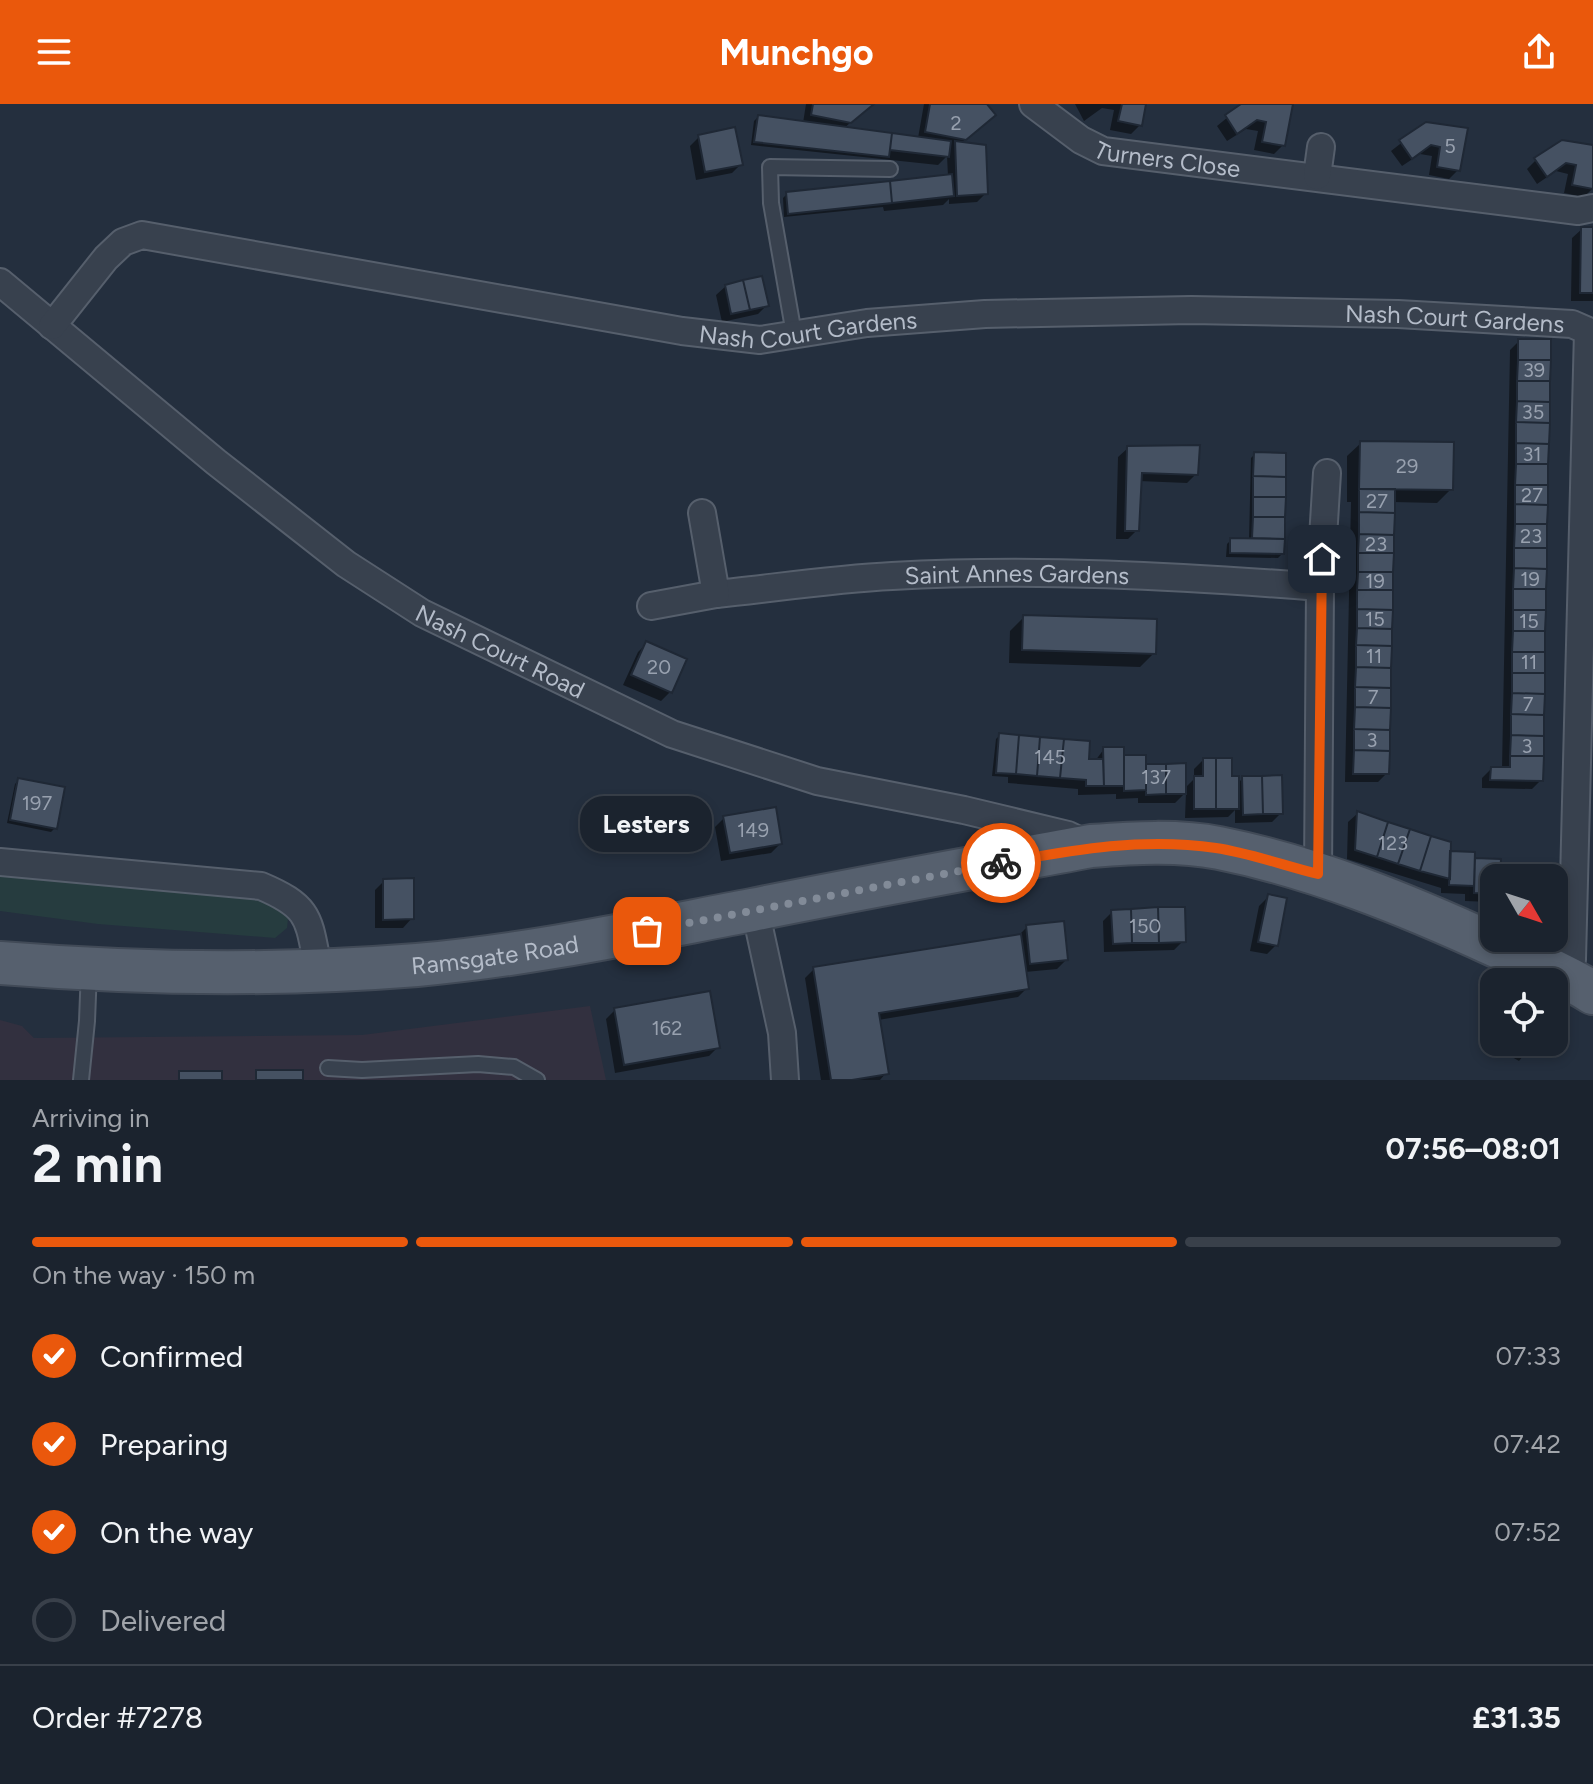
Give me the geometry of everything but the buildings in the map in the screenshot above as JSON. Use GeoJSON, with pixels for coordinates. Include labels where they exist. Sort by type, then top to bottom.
{"type":"FeatureCollection","features":[{"type":"Feature","properties":{"kind":"main road","name":"Ramsgate Road"},"geometry":{"type":"LineString","coordinates":[[0,963],[89,970],[319,972],[421,964],[565,947],[1091,846],[1144,843],[1217,848],[1318,874],[1456,927],[1581,986]]}},
{"type":"Feature","properties":{"kind":"street","name":"Turners Close"},"geometry":{"type":"LineString","coordinates":[[1033,104],[1081,140],[1103,151],[1578,211],[1593,208]]}},
{"type":"Feature","properties":{"kind":"street"},"geometry":{"type":"LineString","coordinates":[[1317,176],[1321,147]]}},
{"type":"Feature","properties":{"kind":"street","name":"Nash Court Gardens"},"geometry":{"type":"LineString","coordinates":[[52,326],[106,258],[123,242],[142,235],[682,331],[760,340],[867,323],[985,314],[1191,310],[1382,313],[1572,324],[1588,331],[1590,349]]}},
{"type":"Feature","properties":{"kind":"street","name":"Nash Court Road"},"geometry":{"type":"LineString","coordinates":[[0,282],[216,462],[346,564],[422,613],[672,734],[817,781],[1053,831],[1091,846]]}},
{"type":"Feature","properties":{"kind":"street"},"geometry":{"type":"LineString","coordinates":[[1581,986],[1572,959],[1590,349]]}},
{"type":"Feature","properties":{"kind":"street"},"geometry":{"type":"LineString","coordinates":[[1318,874],[1320,587],[1327,473]]}},
{"type":"Feature","properties":{"kind":"street"},"geometry":{"type":"LineString","coordinates":[[702,513],[716,594]]}},
{"type":"Feature","properties":{"kind":"street","name":"Saint Annes Gardens"},"geometry":{"type":"LineString","coordinates":[[651,606],[716,594],[890,576],[1011,573],[1199,578],[1320,587]]}},
{"type":"Feature","properties":{"kind":"street"},"geometry":{"type":"LineString","coordinates":[[0,862],[261,886],[288,898],[308,919],[319,972]]}},
{"type":"Feature","properties":{"kind":"street"},"geometry":{"type":"LineString","coordinates":[[755,909],[782,1033],[785,1080]]}},
{"type":"Feature","properties":{"kind":"lane"},"geometry":{"type":"LineString","coordinates":[[794,334],[771,203],[770,167],[890,169]]}},
{"type":"Feature","properties":{"kind":"lane"},"geometry":{"type":"LineString","coordinates":[[81,1080],[89,970]]}},
{"type":"Feature","properties":{"kind":"lane"},"geometry":{"type":"LineString","coordinates":[[328,1068],[362,1070],[478,1064],[514,1067],[537,1080]]}},
{"type":"Feature","properties":{"kind":"shaded area"},"geometry":{"type":"Polygon","coordinates":[[[590,1006],[606,1080],[0,1080],[0,1020],[22,1026],[34,1038],[362,1035],[590,1006]]]}},
{"type":"Feature","properties":{"kind":"green space"},"geometry":{"type":"Polygon","coordinates":[[[0,873],[118,886],[266,893],[289,908],[287,928],[275,938],[98,924],[0,911],[0,873]]]}},
{"type":"Feature","properties":{"kind":"way so far"},"geometry":{"type":"LineString","coordinates":[[647,931],[1001,863]]}},
{"type":"Feature","properties":{"kind":"place","name":"Lesters"},"geometry":{"type":"Point","coordinates":[647,931]}},
{"type":"Feature","properties":{"kind":"route"},"geometry":{"type":"LineString","coordinates":[[1001,863],[1091,846],[1144,843],[1217,848],[1318,874],[1322,559]]}}]}
